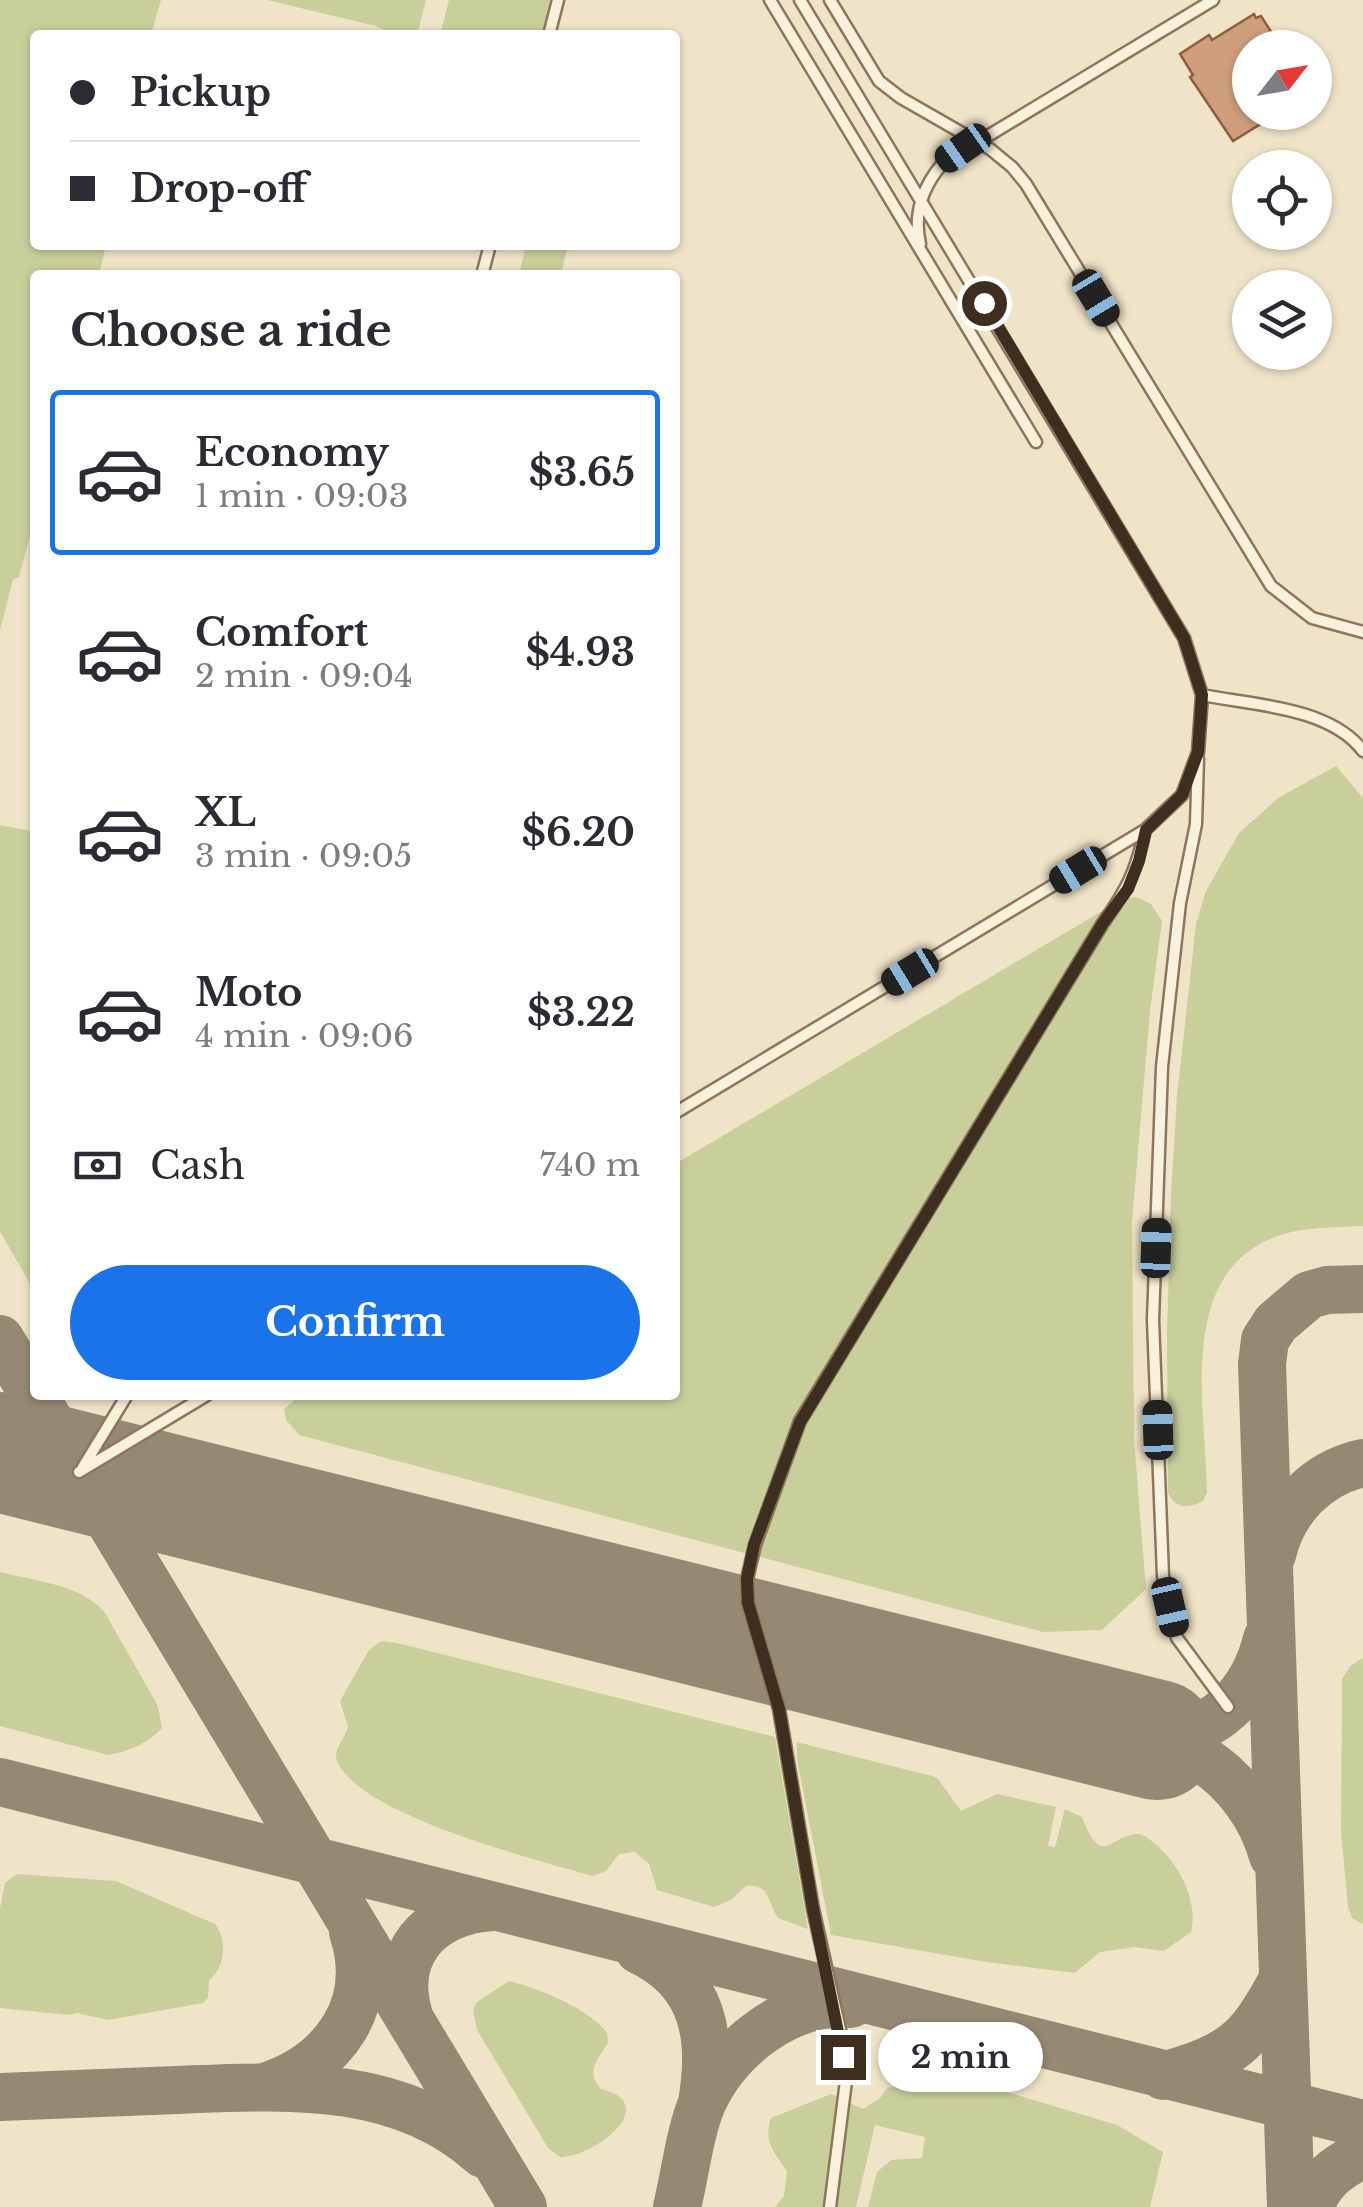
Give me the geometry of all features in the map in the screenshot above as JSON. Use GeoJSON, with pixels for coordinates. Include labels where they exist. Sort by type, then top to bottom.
{"type":"FeatureCollection","features":[{"type":"Feature","properties":{"kind":"lane"},"geometry":{"type":"LineString","coordinates":[[549,30],[558,0]]}},
{"type":"Feature","properties":{"kind":"lane"},"geometry":{"type":"LineString","coordinates":[[770,0],[1036,442]]}},
{"type":"Feature","properties":{"kind":"lane"},"geometry":{"type":"LineString","coordinates":[[800,0],[1184,638],[1202,695],[1196,824],[1180,903],[1162,1066],[1154,1320],[1162,1576],[1176,1638],[1228,1707]]}},
{"type":"Feature","properties":{"kind":"lane"},"geometry":{"type":"LineString","coordinates":[[830,0],[879,81],[1012,166],[1026,184],[1271,586],[1312,618],[1363,632]]}},
{"type":"Feature","properties":{"kind":"lane"},"geometry":{"type":"LineString","coordinates":[[921,250],[921,199],[942,163],[1213,0]]}},
{"type":"Feature","properties":{"kind":"lane"},"geometry":{"type":"LineString","coordinates":[[1202,695],[1324,718],[1363,751]]}},
{"type":"Feature","properties":{"kind":"lane"},"geometry":{"type":"LineString","coordinates":[[680,1110],[1146,830],[1182,795],[1198,752]]}},
{"type":"Feature","properties":{"kind":"lane"},"geometry":{"type":"LineString","coordinates":[[830,2207],[846,2081],[840,2029],[813,1909],[779,1709],[748,1603],[747,1579],[754,1545],[800,1422],[1103,923],[1128,889],[1146,830]]}},
{"type":"Feature","properties":{"kind":"lane"},"geometry":{"type":"LineString","coordinates":[[124,1400],[80,1472],[199,1400]]}},
{"type":"Feature","properties":{"kind":"green space"},"geometry":{"type":"Polygon","coordinates":[[[0,0],[161,0],[152,30],[30,30],[30,250],[105,250],[100,270],[30,270],[30,536],[0,630],[0,0]]]}},
{"type":"Feature","properties":{"kind":"green space"},"geometry":{"type":"Polygon","coordinates":[[[267,0],[426,0],[418,30],[384,30],[267,0]]]}},
{"type":"Feature","properties":{"kind":"green space"},"geometry":{"type":"Polygon","coordinates":[[[449,0],[550,0],[543,30],[441,30],[449,0]]]}},
{"type":"Feature","properties":{"kind":"green space"},"geometry":{"type":"Polygon","coordinates":[[[525,250],[567,250],[562,270],[520,270],[525,250]]]}},
{"type":"Feature","properties":{"kind":"green space"},"geometry":{"type":"Polygon","coordinates":[[[1336,766],[1363,798],[1363,1226],[1309,1229],[1278,1236],[1245,1254],[1223,1279],[1210,1311],[1204,1346],[1207,1492],[1203,1501],[1182,1506],[1168,1492],[1167,1335],[1177,1096],[1196,924],[1206,891],[1239,833],[1278,798],[1336,766]]]}},
{"type":"Feature","properties":{"kind":"green space"},"geometry":{"type":"Polygon","coordinates":[[[0,825],[30,831],[30,1283],[0,1232],[0,825]]]}},
{"type":"Feature","properties":{"kind":"green space"},"geometry":{"type":"Polygon","coordinates":[[[1137,897],[1151,904],[1162,921],[1150,1011],[1132,1222],[1134,1439],[1146,1589],[1102,1630],[1043,1632],[299,1435],[286,1420],[284,1409],[294,1400],[680,1400],[680,1161],[1124,898],[1137,897]]]}},
{"type":"Feature","properties":{"kind":"green space"},"geometry":{"type":"Polygon","coordinates":[[[0,1572],[69,1589],[104,1611],[158,1706],[162,1728],[138,1746],[108,1755],[0,1726],[0,1572]]]}},
{"type":"Feature","properties":{"kind":"green space"},"geometry":{"type":"Polygon","coordinates":[[[381,1641],[775,1737],[808,1929],[778,1918],[764,1891],[754,1886],[746,1886],[731,1900],[714,1907],[657,1890],[649,1864],[635,1852],[619,1854],[606,1871],[592,1876],[452,1833],[379,1800],[352,1781],[336,1757],[348,1726],[340,1701],[369,1650],[381,1641]]]}},
{"type":"Feature","properties":{"kind":"green space"},"geometry":{"type":"Polygon","coordinates":[[[1363,1658],[1363,1924],[1352,1918],[1348,1907],[1341,1832],[1342,1679],[1350,1666],[1363,1658]]]}},
{"type":"Feature","properties":{"kind":"green space"},"geometry":{"type":"Polygon","coordinates":[[[797,1742],[932,1776],[961,1811],[997,1794],[1056,1807],[1048,1846],[1055,1847],[1065,1809],[1082,1817],[1101,1846],[1141,1834],[1163,1851],[1181,1876],[1191,1904],[1191,1932],[1164,1951],[1134,1947],[1100,1952],[1075,1973],[831,1935],[797,1742]]]}},
{"type":"Feature","properties":{"kind":"green space"},"geometry":{"type":"Polygon","coordinates":[[[17,1874],[116,1881],[215,1924],[222,1938],[223,1954],[219,1968],[209,1980],[208,1998],[203,2003],[108,2020],[77,2013],[0,2008],[0,1908],[5,1883],[17,1874]]]}},
{"type":"Feature","properties":{"kind":"green space"},"geometry":{"type":"Polygon","coordinates":[[[509,1981],[576,2008],[607,2033],[608,2043],[594,2066],[594,2077],[601,2089],[619,2096],[626,2106],[616,2129],[589,2149],[560,2157],[548,2148],[477,2030],[473,2010],[477,2002],[509,1981]]]}},
{"type":"Feature","properties":{"kind":"green space"},"geometry":{"type":"Polygon","coordinates":[[[908,2083],[980,2084],[1117,2125],[1163,2152],[1150,2207],[868,2207],[877,2172],[891,2160],[922,2158],[925,2137],[875,2125],[856,2207],[775,2207],[784,2196],[787,2171],[769,2140],[771,2118],[831,2094],[863,2109],[887,2088],[908,2083]]]}},
{"type":"Feature","properties":{"kind":"building"},"geometry":{"type":"Polygon","coordinates":[[[1254,14],[1256,18],[1261,16],[1270,30],[1232,30],[1232,130],[1251,130],[1233,141],[1190,77],[1193,75],[1180,54],[1209,35],[1212,40],[1254,14]]]}},
{"type":"Feature","properties":{"kind":"taxiway"},"geometry":{"type":"LineString","coordinates":[[1291,2207],[1262,1364],[1265,1340],[1276,1323],[1309,1295],[1363,1289]]}},
{"type":"Feature","properties":{"kind":"taxiway"},"geometry":{"type":"LineString","coordinates":[[0,1339],[30,1389]]}},
{"type":"Feature","properties":{"kind":"taxiway"},"geometry":{"type":"LineString","coordinates":[[37,1400],[523,2207]]}},
{"type":"Feature","properties":{"kind":"taxiway"},"geometry":{"type":"LineString","coordinates":[[1272,1555],[1284,1523],[1304,1496],[1331,1475],[1363,1463]]}},
{"type":"Feature","properties":{"kind":"taxiway"},"geometry":{"type":"LineString","coordinates":[[1157,1740],[1197,1728],[1228,1708],[1252,1678],[1267,1639]]}},
{"type":"Feature","properties":{"kind":"taxiway"},"geometry":{"type":"LineString","coordinates":[[1157,1740],[1197,1756],[1226,1778],[1255,1814],[1273,1856]]}},
{"type":"Feature","properties":{"kind":"taxiway"},"geometry":{"type":"LineString","coordinates":[[0,1782],[1363,2124]]}},
{"type":"Feature","properties":{"kind":"taxiway"},"geometry":{"type":"LineString","coordinates":[[410,2019],[405,1975],[419,1940],[450,1917],[492,1907]]}},
{"type":"Feature","properties":{"kind":"taxiway"},"geometry":{"type":"LineString","coordinates":[[268,2086],[312,2062],[344,2028],[359,1984],[353,1932]]}},
{"type":"Feature","properties":{"kind":"taxiway"},"geometry":{"type":"LineString","coordinates":[[639,1950],[678,1978],[699,2014],[706,2056],[702,2103]]}},
{"type":"Feature","properties":{"kind":"taxiway"},"geometry":{"type":"LineString","coordinates":[[1163,2076],[1206,2062],[1236,2045],[1259,2020],[1282,1981]]}},
{"type":"Feature","properties":{"kind":"taxiway"},"geometry":{"type":"LineString","coordinates":[[677,2207],[698,2113],[728,2062],[763,2030],[784,2018],[805,2009],[851,2004]]}},
{"type":"Feature","properties":{"kind":"taxiway"},"geometry":{"type":"LineString","coordinates":[[0,2097],[258,2087],[338,2092],[414,2111],[450,2129],[483,2154]]}},
{"type":"Feature","properties":{"kind":"taxiway"},"geometry":{"type":"LineString","coordinates":[[1309,2207],[1331,2175],[1363,2154]]}},
{"type":"Feature","properties":{"kind":"runway"},"geometry":{"type":"LineString","coordinates":[[0,1452],[1157,1740]]}},
{"type":"Feature","properties":{"kind":"route"},"geometry":{"type":"LineString","coordinates":[[843,2057],[779,1709],[748,1603],[747,1579],[754,1545],[800,1422],[1103,923],[1128,889],[1146,830],[1182,795],[1198,752],[1202,695],[1184,638],[984,303]]}}]}
